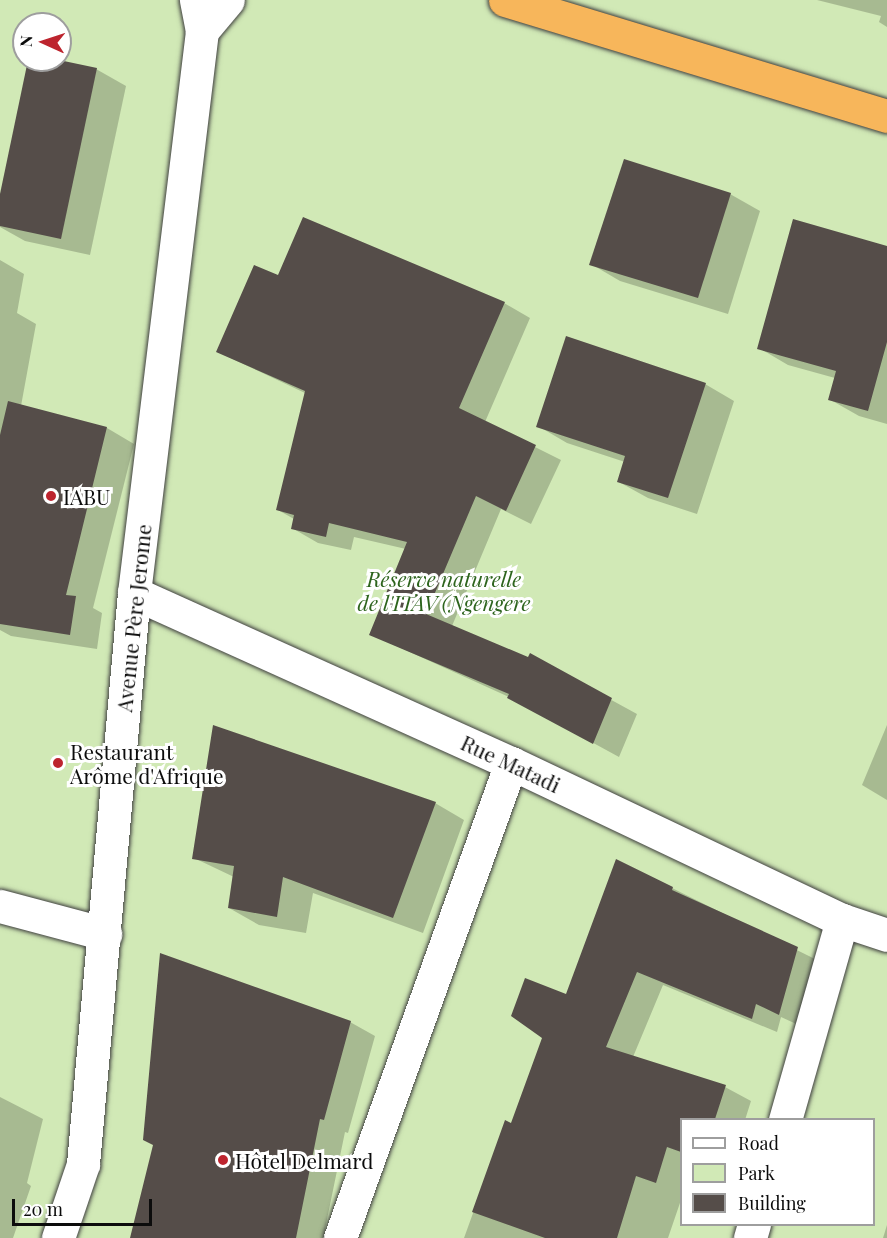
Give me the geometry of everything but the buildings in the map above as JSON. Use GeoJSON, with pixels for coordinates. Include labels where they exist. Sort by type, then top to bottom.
{"type":"FeatureCollection","features":[{"type":"Feature","properties":{"kind":"highway"},"geometry":{"type":"LineString","coordinates":[[506,0],[887,116]]}},
{"type":"Feature","properties":{"kind":"street"},"geometry":{"type":"LineString","coordinates":[[199,16],[228,0]]}},
{"type":"Feature","properties":{"kind":"street","name":"Avenue Père Jerome"},"geometry":{"type":"LineString","coordinates":[[58,1238],[83,1164],[134,593],[199,16]]}},
{"type":"Feature","properties":{"kind":"street","name":"Rue Matadi"},"geometry":{"type":"LineString","coordinates":[[134,593],[511,763],[842,920],[887,935]]}},
{"type":"Feature","properties":{"kind":"street"},"geometry":{"type":"LineString","coordinates":[[340,1238],[511,763]]}},
{"type":"Feature","properties":{"kind":"street"},"geometry":{"type":"LineString","coordinates":[[0,906],[105,934]]}},
{"type":"Feature","properties":{"kind":"street"},"geometry":{"type":"LineString","coordinates":[[784,1118],[842,920]]}},
{"type":"Feature","properties":{"kind":"green space","name":"Réserve naturelle de l'ITAV (Ngengere"},"geometry":{"type":"Polygon","coordinates":[[[0,0],[887,0],[887,1238],[0,1238],[0,0]]]}},
{"type":"Feature","properties":{"kind":"place","name":"IABU"},"geometry":{"type":"Point","coordinates":[51,496]}},
{"type":"Feature","properties":{"kind":"place","name":"Restaurant Arôme d'Afrique"},"geometry":{"type":"Point","coordinates":[58,763]}},
{"type":"Feature","properties":{"kind":"place","name":"Hôtel Delmard"},"geometry":{"type":"Point","coordinates":[223,1160]}}]}
